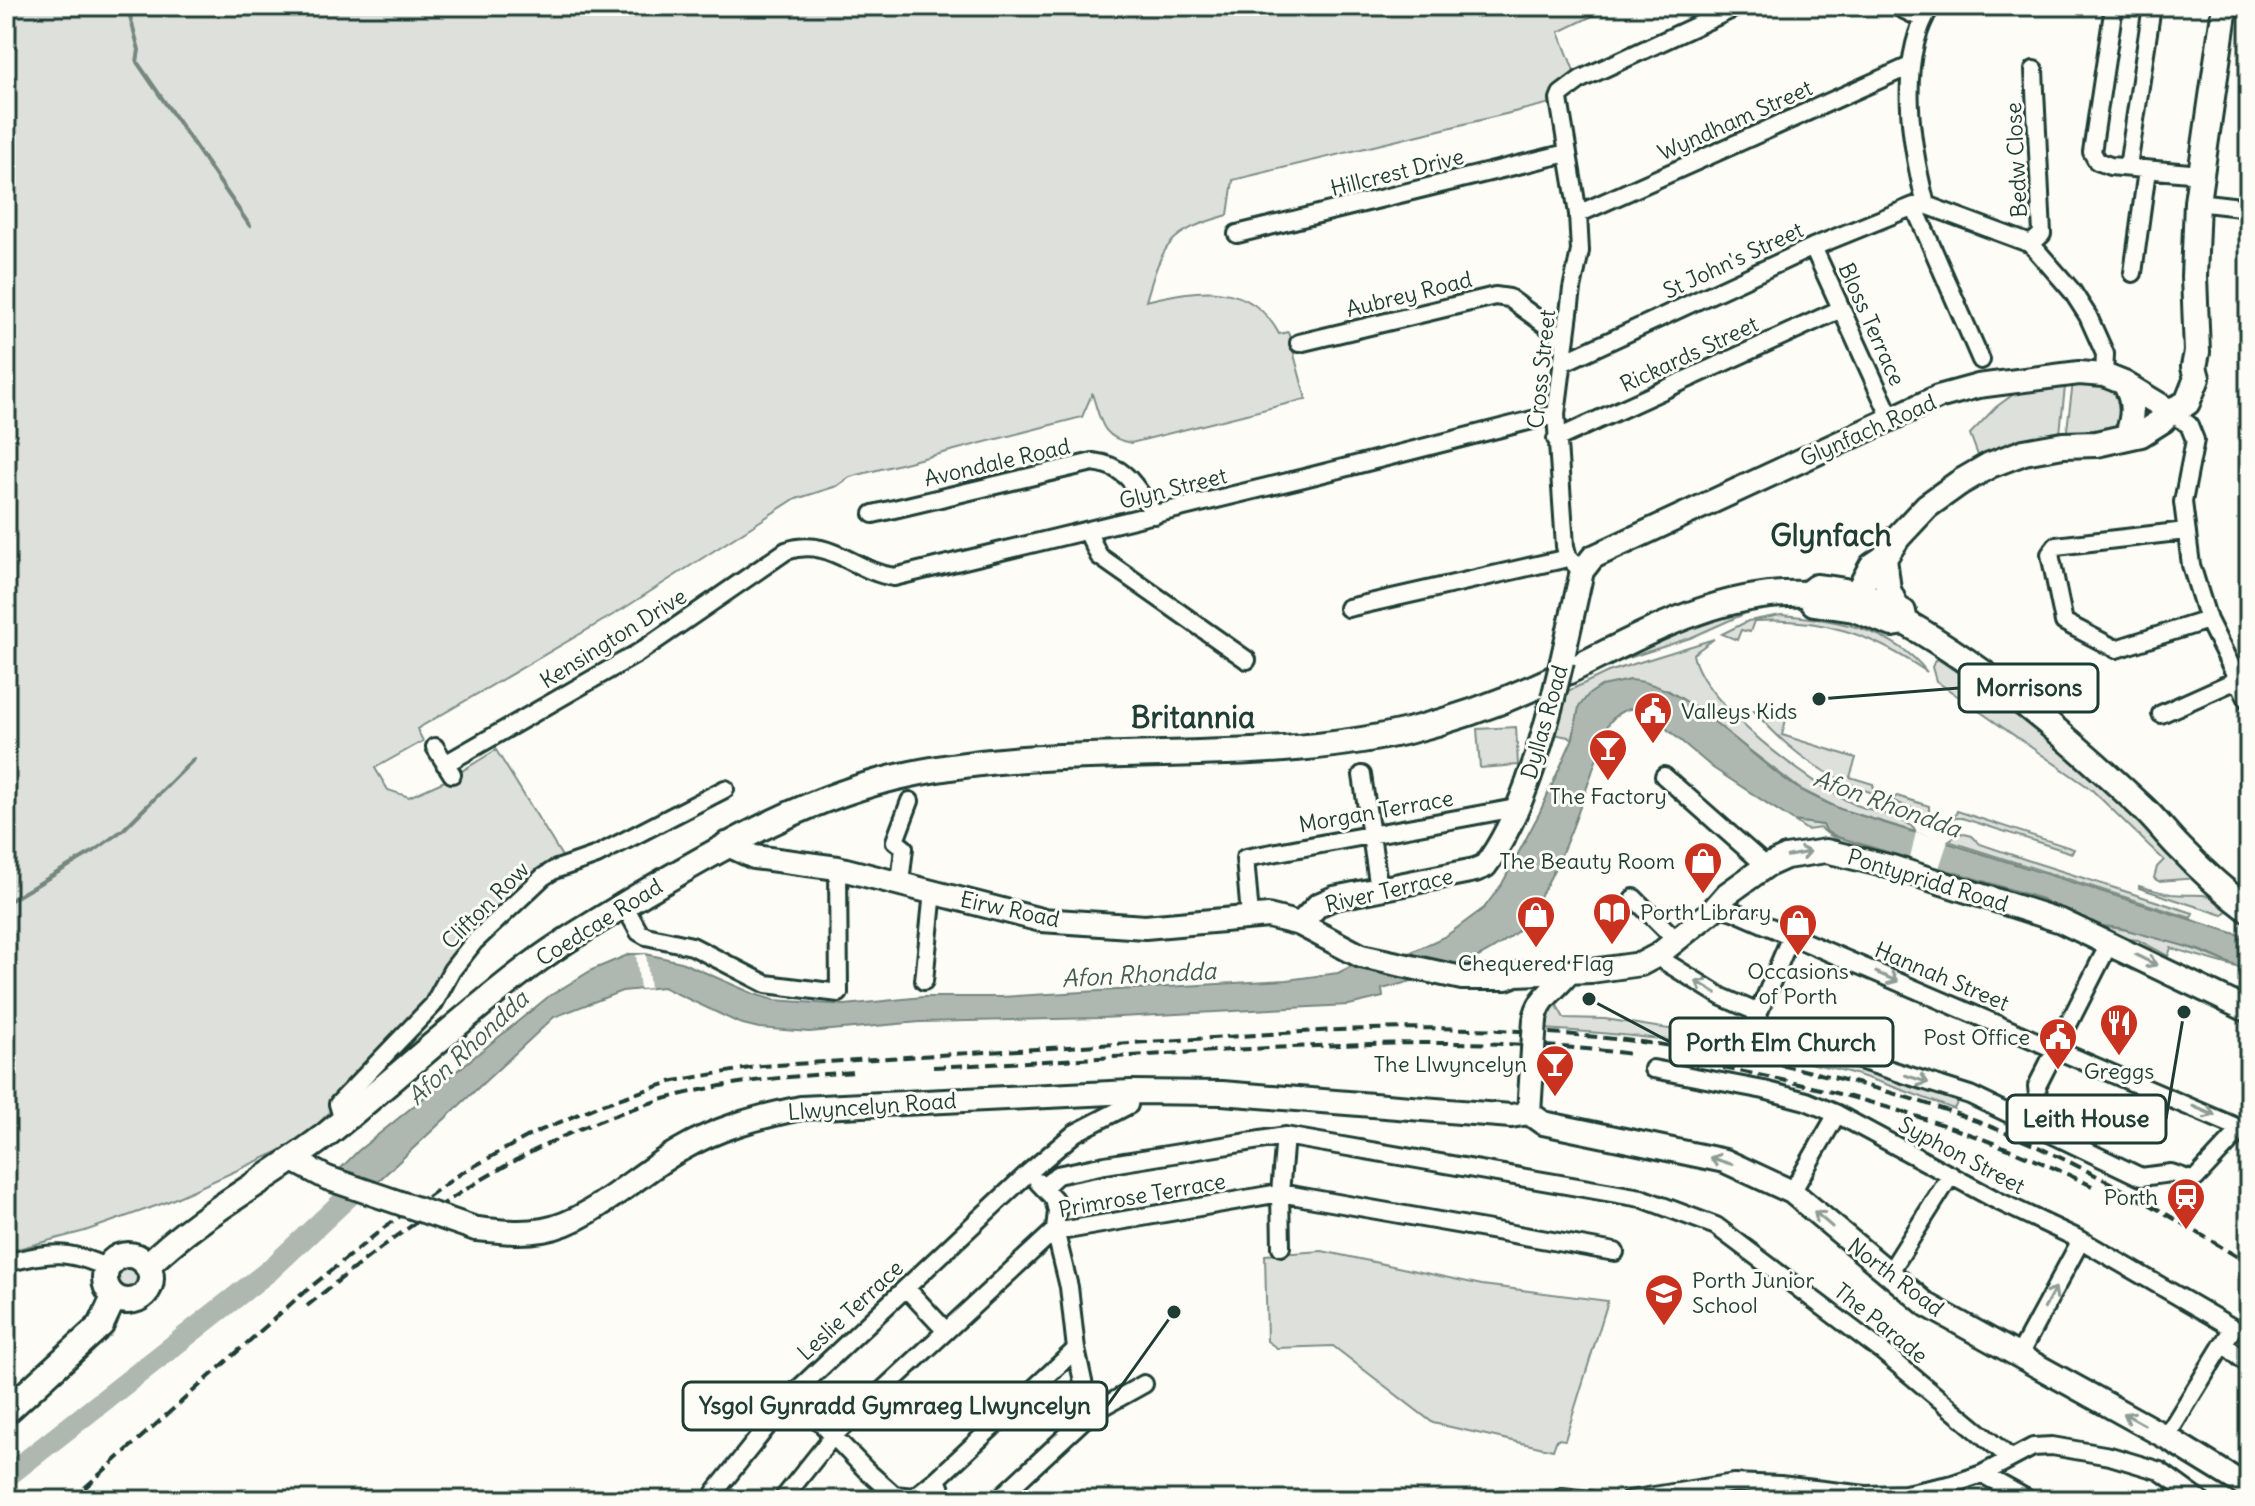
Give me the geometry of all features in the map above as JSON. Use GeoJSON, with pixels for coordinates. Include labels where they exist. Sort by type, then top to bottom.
{"type":"FeatureCollection","features":[{"type":"Feature","properties":{"kind":"main road"},"geometry":{"type":"LineString","coordinates":[[1901,615],[1888,590],[1885,563],[1898,537],[1927,506],[1990,465],[2024,452],[2141,434],[2163,420],[2170,411],[2172,395],[2185,372],[2194,367],[2197,352],[2194,277],[2197,202],[2225,6]]}},
{"type":"Feature","properties":{"kind":"main road","name":"Glynfach Road"},"geometry":{"type":"LineString","coordinates":[[1575,564],[1938,397],[1978,386],[2069,374],[2114,379]]}},
{"type":"Feature","properties":{"kind":"main road"},"geometry":{"type":"LineString","coordinates":[[2114,379],[2170,411]]}},
{"type":"Feature","properties":{"kind":"main road"},"geometry":{"type":"LineString","coordinates":[[2114,379],[2132,402],[2133,415],[2126,438]]}},
{"type":"Feature","properties":{"kind":"main road"},"geometry":{"type":"LineString","coordinates":[[1857,602],[1872,566],[1885,563]]}},
{"type":"Feature","properties":{"kind":"main road","name":"Dyllas Road"},"geometry":{"type":"LineString","coordinates":[[1485,866],[1535,766],[1562,661],[1575,564]]}},
{"type":"Feature","properties":{"kind":"main road","name":"Coedcae Road"},"geometry":{"type":"LineString","coordinates":[[293,1160],[522,972],[570,938],[726,844],[791,812],[851,790],[935,770],[1035,758],[1328,745],[1409,731],[1456,718],[1511,697],[1701,609],[1749,596],[1807,594],[1816,587],[1857,602],[1893,624],[1901,615],[2011,695],[2079,749],[2146,811],[2181,849],[2249,910]]}},
{"type":"Feature","properties":{"kind":"main road","name":"Eirw Road"},"geometry":{"type":"LineString","coordinates":[[726,844],[754,857],[838,868],[1041,920],[1145,927],[1268,916],[1300,924]]}},
{"type":"Feature","properties":{"kind":"main road","name":"Pontypridd Road"},"geometry":{"type":"LineString","coordinates":[[1300,924],[1361,956],[1450,976],[1506,978],[1530,972],[1556,970],[1568,973],[1634,966],[1667,947],[1712,911],[1727,894],[1766,866],[1800,854],[1839,853],[2061,921],[2249,1011]]}},
{"type":"Feature","properties":{"kind":"main road","name":"River Terrace"},"geometry":{"type":"LineString","coordinates":[[1300,924],[1318,905],[1334,898],[1485,866]]}},
{"type":"Feature","properties":{"kind":"main road"},"geometry":{"type":"LineString","coordinates":[[1529,1113],[1535,1014],[1547,993],[1568,973]]}},
{"type":"Feature","properties":{"kind":"main road"},"geometry":{"type":"LineString","coordinates":[[1506,978],[1525,991],[1535,1014]]}},
{"type":"Feature","properties":{"kind":"main road","name":"Llwyncelyn Road"},"geometry":{"type":"LineString","coordinates":[[293,1160],[327,1178],[476,1229],[521,1233],[547,1230],[584,1215],[646,1170],[724,1128],[801,1108],[1131,1092],[1222,1093],[1511,1116],[1529,1113]]}},
{"type":"Feature","properties":{"kind":"main road","name":"North Road"},"geometry":{"type":"LineString","coordinates":[[1529,1113],[1543,1123],[1725,1161],[1792,1192],[1927,1305],[2166,1437],[2249,1488]]}},
{"type":"Feature","properties":{"kind":"main road"},"geometry":{"type":"LineString","coordinates":[[147,1266],[171,1242],[293,1160]]}},
{"type":"Feature","properties":{"kind":"main road"},"geometry":{"type":"LineString","coordinates":[[116,1258],[140,1259],[147,1266],[150,1284],[141,1297],[126,1301],[114,1297],[105,1284],[107,1268],[116,1258]]}},
{"type":"Feature","properties":{"kind":"main road"},"geometry":{"type":"LineString","coordinates":[[6,1412],[101,1325],[114,1297]]}},
{"type":"Feature","properties":{"kind":"street","name":"Cross Street"},"geometry":{"type":"LineString","coordinates":[[1575,564],[1556,439],[1556,414],[1580,251],[1578,214],[1559,99],[1581,79],[1739,6]]}},
{"type":"Feature","properties":{"kind":"street"},"geometry":{"type":"LineString","coordinates":[[1896,6],[1927,12],[1910,66],[1912,136],[1920,205],[1981,360]]}},
{"type":"Feature","properties":{"kind":"street"},"geometry":{"type":"LineString","coordinates":[[2114,6],[2092,152],[2097,161],[2147,170],[2201,174]]}},
{"type":"Feature","properties":{"kind":"street"},"geometry":{"type":"LineString","coordinates":[[2128,167],[2152,6]]}},
{"type":"Feature","properties":{"kind":"street","name":"Wyndham Street"},"geometry":{"type":"LineString","coordinates":[[1578,214],[1910,66]]}},
{"type":"Feature","properties":{"kind":"street","name":"Bedw Close"},"geometry":{"type":"LineString","coordinates":[[2031,244],[2042,234],[2034,70]]}},
{"type":"Feature","properties":{"kind":"street","name":"Hillcrest Drive"},"geometry":{"type":"LineString","coordinates":[[1237,234],[1567,153]]}},
{"type":"Feature","properties":{"kind":"street"},"geometry":{"type":"LineString","coordinates":[[2133,273],[2147,170]]}},
{"type":"Feature","properties":{"kind":"street"},"geometry":{"type":"LineString","coordinates":[[2197,202],[2249,208]]}},
{"type":"Feature","properties":{"kind":"street"},"geometry":{"type":"LineString","coordinates":[[1920,205],[2031,244],[2072,291],[2088,316],[2114,379]]}},
{"type":"Feature","properties":{"kind":"street","name":"St John's Street"},"geometry":{"type":"LineString","coordinates":[[1562,363],[1813,247],[1920,205]]}},
{"type":"Feature","properties":{"kind":"street","name":"Bloss Terrace"},"geometry":{"type":"LineString","coordinates":[[1813,247],[1891,418]]}},
{"type":"Feature","properties":{"kind":"street","name":"Aubrey Road"},"geometry":{"type":"LineString","coordinates":[[1299,343],[1495,296],[1509,298],[1565,339]]}},
{"type":"Feature","properties":{"kind":"street","name":"Rickards Street"},"geometry":{"type":"LineString","coordinates":[[1556,439],[1841,309]]}},
{"type":"Feature","properties":{"kind":"street"},"geometry":{"type":"LineString","coordinates":[[2170,411],[2189,425],[2195,440],[2183,502],[2191,565],[2208,620],[2249,702]]}},
{"type":"Feature","properties":{"kind":"street","name":"Glyn Street"},"geometry":{"type":"LineString","coordinates":[[802,546],[818,547],[878,575],[894,577],[1556,414]]}},
{"type":"Feature","properties":{"kind":"street","name":"Avondale Road"},"geometry":{"type":"LineString","coordinates":[[873,514],[1093,462],[1111,464],[1127,474],[1155,515]]}},
{"type":"Feature","properties":{"kind":"street"},"geometry":{"type":"LineString","coordinates":[[1087,531],[1099,556],[1247,660]]}},
{"type":"Feature","properties":{"kind":"street"},"geometry":{"type":"LineString","coordinates":[[2186,531],[2056,546],[2050,554],[2064,622],[2116,649],[2208,620]]}},
{"type":"Feature","properties":{"kind":"street","name":"Kensington Drive"},"geometry":{"type":"LineString","coordinates":[[435,747],[448,769],[638,653],[786,551],[802,546]]}},
{"type":"Feature","properties":{"kind":"street"},"geometry":{"type":"LineString","coordinates":[[1348,608],[1575,564]]}},
{"type":"Feature","properties":{"kind":"street"},"geometry":{"type":"LineString","coordinates":[[2161,714],[2237,680]]}},
{"type":"Feature","properties":{"kind":"street"},"geometry":{"type":"LineString","coordinates":[[1362,775],[1379,889]]}},
{"type":"Feature","properties":{"kind":"street"},"geometry":{"type":"LineString","coordinates":[[1664,776],[1766,866]]}},
{"type":"Feature","properties":{"kind":"street","name":"Clifton Row"},"geometry":{"type":"LineString","coordinates":[[343,1121],[338,1104],[433,1005],[452,970],[474,942],[543,877],[597,855],[725,789]]}},
{"type":"Feature","properties":{"kind":"street"},"geometry":{"type":"LineString","coordinates":[[900,883],[904,848],[895,841],[910,801]]}},
{"type":"Feature","properties":{"kind":"street","name":"Morgan Terrace"},"geometry":{"type":"LineString","coordinates":[[1250,916],[1245,858],[1516,808]]}},
{"type":"Feature","properties":{"kind":"street"},"geometry":{"type":"LineString","coordinates":[[624,905],[639,932],[646,936],[692,946],[766,984],[839,993],[838,868]]}},
{"type":"Feature","properties":{"kind":"street"},"geometry":{"type":"LineString","coordinates":[[924,981],[933,891]]}},
{"type":"Feature","properties":{"kind":"street"},"geometry":{"type":"LineString","coordinates":[[1634,898],[1667,947],[1664,961],[1715,993],[1759,1013]]}},
{"type":"Feature","properties":{"kind":"street","name":"Hannah Street"},"geometry":{"type":"LineString","coordinates":[[1712,911],[1723,908],[1733,911],[2245,1125]]}},
{"type":"Feature","properties":{"kind":"street"},"geometry":{"type":"LineString","coordinates":[[1791,936],[1753,1026],[1755,1034],[1859,1059],[1970,1095],[2141,1177],[2171,1173],[2191,1180],[2196,1178],[2245,1125]]}},
{"type":"Feature","properties":{"kind":"street"},"geometry":{"type":"LineString","coordinates":[[2027,1121],[2038,1096],[2037,1086],[2110,942]]}},
{"type":"Feature","properties":{"kind":"street","name":"Syphon Street"},"geometry":{"type":"LineString","coordinates":[[1653,1069],[1764,1090],[1806,1101],[1837,1114],[1998,1201],[2081,1240],[2233,1328],[2224,1344]]}},
{"type":"Feature","properties":{"kind":"street","name":"Leslie Terrace"},"geometry":{"type":"LineString","coordinates":[[715,1492],[793,1394],[1028,1173],[1075,1133],[1129,1105],[1131,1092]]}},
{"type":"Feature","properties":{"kind":"street"},"geometry":{"type":"LineString","coordinates":[[1792,1192],[1837,1114]]}},
{"type":"Feature","properties":{"kind":"street"},"geometry":{"type":"LineString","coordinates":[[1044,1187],[1057,1175],[1285,1136],[1280,1193],[1281,1247]]}},
{"type":"Feature","properties":{"kind":"street","name":"The Parade"},"geometry":{"type":"LineString","coordinates":[[1285,1136],[1641,1198],[1716,1226],[1872,1343],[2009,1457]]}},
{"type":"Feature","properties":{"kind":"street"},"geometry":{"type":"LineString","coordinates":[[1028,1173],[1054,1199],[1057,1211],[1055,1230],[1069,1287],[1076,1349],[1090,1414]]}},
{"type":"Feature","properties":{"kind":"street"},"geometry":{"type":"LineString","coordinates":[[1888,1275],[1951,1175]]}},
{"type":"Feature","properties":{"kind":"street","name":"Primrose Terrace"},"geometry":{"type":"LineString","coordinates":[[782,1500],[833,1436],[1055,1230],[1280,1193],[1615,1252]]}},
{"type":"Feature","properties":{"kind":"street"},"geometry":{"type":"LineString","coordinates":[[2019,1355],[2081,1240]]}},
{"type":"Feature","properties":{"kind":"street"},"geometry":{"type":"LineString","coordinates":[[6,1263],[52,1253],[83,1257],[107,1268]]}},
{"type":"Feature","properties":{"kind":"street"},"geometry":{"type":"LineString","coordinates":[[906,1288],[946,1331]]}},
{"type":"Feature","properties":{"kind":"street"},"geometry":{"type":"LineString","coordinates":[[2166,1437],[2224,1344],[2249,1365]]}},
{"type":"Feature","properties":{"kind":"street"},"geometry":{"type":"LineString","coordinates":[[793,1394],[892,1497],[914,1497],[1076,1349]]}},
{"type":"Feature","properties":{"kind":"street"},"geometry":{"type":"LineString","coordinates":[[1006,1492],[1090,1414],[1144,1384]]}},
{"type":"Feature","properties":{"kind":"street"},"geometry":{"type":"LineString","coordinates":[[1629,1500],[1734,1483],[1866,1495],[1905,1494],[1953,1484],[1982,1474],[2033,1447],[2052,1446],[2110,1456],[2160,1471],[2200,1500]]}},
{"type":"Feature","properties":{"kind":"street"},"geometry":{"type":"LineString","coordinates":[[1982,1474],[2029,1500]]}},
{"type":"Feature","properties":{"kind":"street"},"geometry":{"type":"LineString","coordinates":[[937,1479],[945,1500]]}},
{"type":"Feature","properties":{"kind":"street"},"geometry":{"type":"LineString","coordinates":[[1559,1500],[1562,1497],[1590,1500]]}},
{"type":"Feature","properties":{"kind":"shaded area"},"geometry":{"type":"Polygon","coordinates":[[[6,6],[1613,6],[1559,32],[1576,76],[1559,90],[1551,103],[1233,180],[1228,215],[1192,227],[1171,243],[1158,265],[1146,301],[1184,293],[1221,292],[1253,304],[1267,316],[1279,334],[1288,332],[1306,399],[1131,443],[1107,432],[1092,394],[1082,417],[850,477],[837,486],[793,500],[623,609],[417,729],[423,741],[375,768],[388,790],[409,797],[447,780],[496,750],[568,866],[474,942],[433,1005],[318,1124],[286,1148],[167,1202],[85,1231],[6,1252],[6,6]]]}},
{"type":"Feature","properties":{"kind":"shaded area"},"geometry":{"type":"Polygon","coordinates":[[[2073,382],[2102,387],[2120,398],[2125,403],[2122,425],[2066,437],[2073,382]]]}},
{"type":"Feature","properties":{"kind":"shaded area"},"geometry":{"type":"Polygon","coordinates":[[[2065,387],[2060,433],[2032,439],[1979,458],[1970,434],[1996,407],[2018,391],[2065,387]]]}},
{"type":"Feature","properties":{"kind":"shaded area"},"geometry":{"type":"Polygon","coordinates":[[[1755,609],[1690,638],[1604,666],[1717,615],[1755,609]]]}},
{"type":"Feature","properties":{"kind":"shaded area"},"geometry":{"type":"Polygon","coordinates":[[[1781,615],[1821,619],[1861,628],[1897,645],[1927,672],[1886,647],[1824,625],[1754,621],[1750,632],[1741,630],[1737,640],[1722,634],[1748,621],[1781,615]]]}},
{"type":"Feature","properties":{"kind":"shaded area"},"geometry":{"type":"Polygon","coordinates":[[[1714,639],[1693,654],[1700,674],[1736,718],[1787,761],[1836,795],[1906,822],[1916,832],[1840,809],[1800,789],[1668,690],[1580,707],[1573,738],[1554,734],[1564,693],[1608,672],[1714,639]]]}},
{"type":"Feature","properties":{"kind":"shaded area"},"geometry":{"type":"Polygon","coordinates":[[[1936,658],[2006,708],[2073,762],[2199,878],[2158,881],[2154,878],[2157,867],[2164,860],[2091,789],[1936,681],[1932,667],[1936,658]]]}},
{"type":"Feature","properties":{"kind":"shaded area"},"geometry":{"type":"Polygon","coordinates":[[[1630,680],[1675,695],[1719,725],[1781,777],[1840,809],[2249,938],[2249,972],[2202,951],[2120,928],[2094,925],[2058,911],[2042,899],[1838,837],[1827,832],[1823,825],[1794,821],[1713,768],[1642,708],[1636,708],[1618,713],[1608,725],[1567,841],[1546,886],[1521,928],[1473,960],[1382,989],[1383,997],[1349,1005],[1101,1018],[920,1022],[809,1032],[759,1028],[739,1023],[663,987],[622,991],[554,1017],[376,1183],[340,1169],[358,1151],[548,997],[592,970],[630,954],[646,954],[681,962],[774,1000],[845,1005],[923,997],[1000,997],[1287,980],[1338,973],[1352,966],[1405,955],[1446,936],[1484,908],[1502,884],[1539,814],[1573,738],[1579,707],[1588,695],[1601,686],[1630,680]]]}},
{"type":"Feature","properties":{"kind":"shaded area"},"geometry":{"type":"Polygon","coordinates":[[[1764,709],[1787,716],[1782,735],[1856,758],[1850,777],[1873,784],[1875,794],[1809,762],[1754,711],[1764,709]]]}},
{"type":"Feature","properties":{"kind":"shaded area"},"geometry":{"type":"Polygon","coordinates":[[[1516,727],[1518,765],[1480,768],[1477,729],[1516,727]]]}},
{"type":"Feature","properties":{"kind":"shaded area"},"geometry":{"type":"Polygon","coordinates":[[[1897,796],[1929,806],[1929,816],[1891,800],[1897,796]]]}},
{"type":"Feature","properties":{"kind":"shaded area"},"geometry":{"type":"Polygon","coordinates":[[[1957,811],[2074,849],[2072,853],[1954,818],[1957,811]]]}},
{"type":"Feature","properties":{"kind":"shaded area"},"geometry":{"type":"Polygon","coordinates":[[[1794,821],[1823,825],[1827,832],[1838,837],[1910,859],[1891,858],[1864,850],[1828,834],[1821,828],[1807,830],[1794,821]]]}},
{"type":"Feature","properties":{"kind":"shaded area"},"geometry":{"type":"Polygon","coordinates":[[[1960,833],[1972,836],[1980,844],[2193,913],[2191,918],[1948,841],[1960,833]]]}},
{"type":"Feature","properties":{"kind":"shaded area"},"geometry":{"type":"Polygon","coordinates":[[[1939,868],[2042,899],[2058,911],[1943,873],[1939,868]]]}},
{"type":"Feature","properties":{"kind":"shaded area"},"geometry":{"type":"Polygon","coordinates":[[[2139,886],[2171,894],[2208,896],[2231,907],[2223,915],[2139,886]]]}},
{"type":"Feature","properties":{"kind":"shaded area"},"geometry":{"type":"Polygon","coordinates":[[[2094,925],[2169,941],[2240,968],[2171,948],[2168,956],[2138,940],[2120,938],[2094,925]]]}},
{"type":"Feature","properties":{"kind":"shaded area"},"geometry":{"type":"Polygon","coordinates":[[[1555,1002],[1564,1018],[1605,1019],[1675,1030],[1680,1024],[1682,1028],[1740,1038],[1744,1042],[1804,1056],[1809,1049],[1859,1064],[1863,1072],[1926,1091],[1932,1087],[1960,1097],[1954,1109],[1864,1077],[1798,1061],[1652,1038],[1543,1029],[1546,1012],[1555,1002]]]}},
{"type":"Feature","properties":{"kind":"shaded area"},"geometry":{"type":"Polygon","coordinates":[[[1322,1251],[1482,1285],[1608,1301],[1565,1440],[1557,1439],[1553,1450],[1433,1423],[1333,1346],[1277,1348],[1267,1341],[1265,1255],[1322,1251]]]}},
{"type":"Feature","properties":{"kind":"shaded area"},"geometry":{"type":"Polygon","coordinates":[[[129,1267],[138,1271],[142,1280],[138,1289],[129,1293],[120,1289],[116,1280],[120,1271],[129,1267]]]}},
{"type":"Feature","properties":{"kind":"pier"},"geometry":{"type":"Polygon","coordinates":[[[1916,832],[1948,841],[1939,868],[1910,859],[1916,832]]]}},
{"type":"Feature","properties":{"kind":"pier"},"geometry":{"type":"Polygon","coordinates":[[[646,954],[650,988],[640,989],[636,955],[646,954]]]}},
{"type":"Feature","properties":{"kind":"waterway"},"geometry":{"type":"LineString","coordinates":[[119,6],[130,16],[139,50],[137,62],[250,226]]}},
{"type":"Feature","properties":{"kind":"waterway"},"geometry":{"type":"LineString","coordinates":[[6,903],[94,851],[124,829],[194,759]]}},
{"type":"Feature","properties":{"kind":"waterway","name":"Afon Rhondda"},"geometry":{"type":"LineString","coordinates":[[6,1477],[270,1270],[368,1178]]}},
{"type":"Feature","properties":{"kind":"railway"},"geometry":{"type":"LineString","coordinates":[[71,1500],[302,1294],[385,1227],[460,1174],[532,1134],[600,1105],[674,1081],[762,1066],[1370,1029],[1522,1031],[1678,1047],[1831,1077],[1976,1121],[2047,1151],[2116,1186],[2249,1264]]}},
{"type":"Feature","properties":{"kind":"railway"},"geometry":{"type":"LineString","coordinates":[[933,1067],[1382,1044],[1482,1043],[1632,1054]]}},
{"type":"Feature","properties":{"kind":"railway"},"geometry":{"type":"LineString","coordinates":[[1723,1068],[1816,1088],[1959,1130],[2092,1186]]}},
{"type":"Feature","properties":{"kind":"railway"},"geometry":{"type":"LineString","coordinates":[[307,1306],[443,1204],[541,1147],[592,1124],[646,1105],[720,1086],[858,1072]]}},
{"type":"Feature","properties":{"kind":"place","name":"Morrisons"},"geometry":{"type":"Point","coordinates":[1819,699]}},
{"type":"Feature","properties":{"kind":"place","name":"Valleys Kids"},"geometry":{"type":"Point","coordinates":[1653,745]}},
{"type":"Feature","properties":{"kind":"place","name":"The Factory"},"geometry":{"type":"Point","coordinates":[1608,782]}},
{"type":"Feature","properties":{"kind":"place","name":"The Beauty Room"},"geometry":{"type":"Point","coordinates":[1703,895]}},
{"type":"Feature","properties":{"kind":"place","name":"Porth Library"},"geometry":{"type":"Point","coordinates":[1612,946]}},
{"type":"Feature","properties":{"kind":"place","name":"Chequered Flag"},"geometry":{"type":"Point","coordinates":[1536,949]}},
{"type":"Feature","properties":{"kind":"place","name":"Occasions of Porth"},"geometry":{"type":"Point","coordinates":[1798,957]}},
{"type":"Feature","properties":{"kind":"place","name":"Porth Elm Church"},"geometry":{"type":"Point","coordinates":[1589,999]}},
{"type":"Feature","properties":{"kind":"place","name":"Leith House"},"geometry":{"type":"Point","coordinates":[2184,1012]}},
{"type":"Feature","properties":{"kind":"place","name":"Greggs"},"geometry":{"type":"Point","coordinates":[2119,1057]}},
{"type":"Feature","properties":{"kind":"place","name":"Post Office"},"geometry":{"type":"Point","coordinates":[2058,1071]}},
{"type":"Feature","properties":{"kind":"place","name":"The Llwyncelyn"},"geometry":{"type":"Point","coordinates":[1555,1098]}},
{"type":"Feature","properties":{"kind":"place","name":"Porth"},"geometry":{"type":"Point","coordinates":[2186,1231]}},
{"type":"Feature","properties":{"kind":"place","name":"Ysgol Gynradd Gymraeg Llwyncelyn"},"geometry":{"type":"Point","coordinates":[1174,1312]}},
{"type":"Feature","properties":{"kind":"place","name":"Porth Junior School"},"geometry":{"type":"Point","coordinates":[1664,1327]}},
{"type":"Feature","properties":{"kind":"district","name":"Glynfach"},"geometry":{"type":"Point","coordinates":[1831,536]}},
{"type":"Feature","properties":{"kind":"district","name":"Britannia"},"geometry":{"type":"Point","coordinates":[1193,718]}}]}
